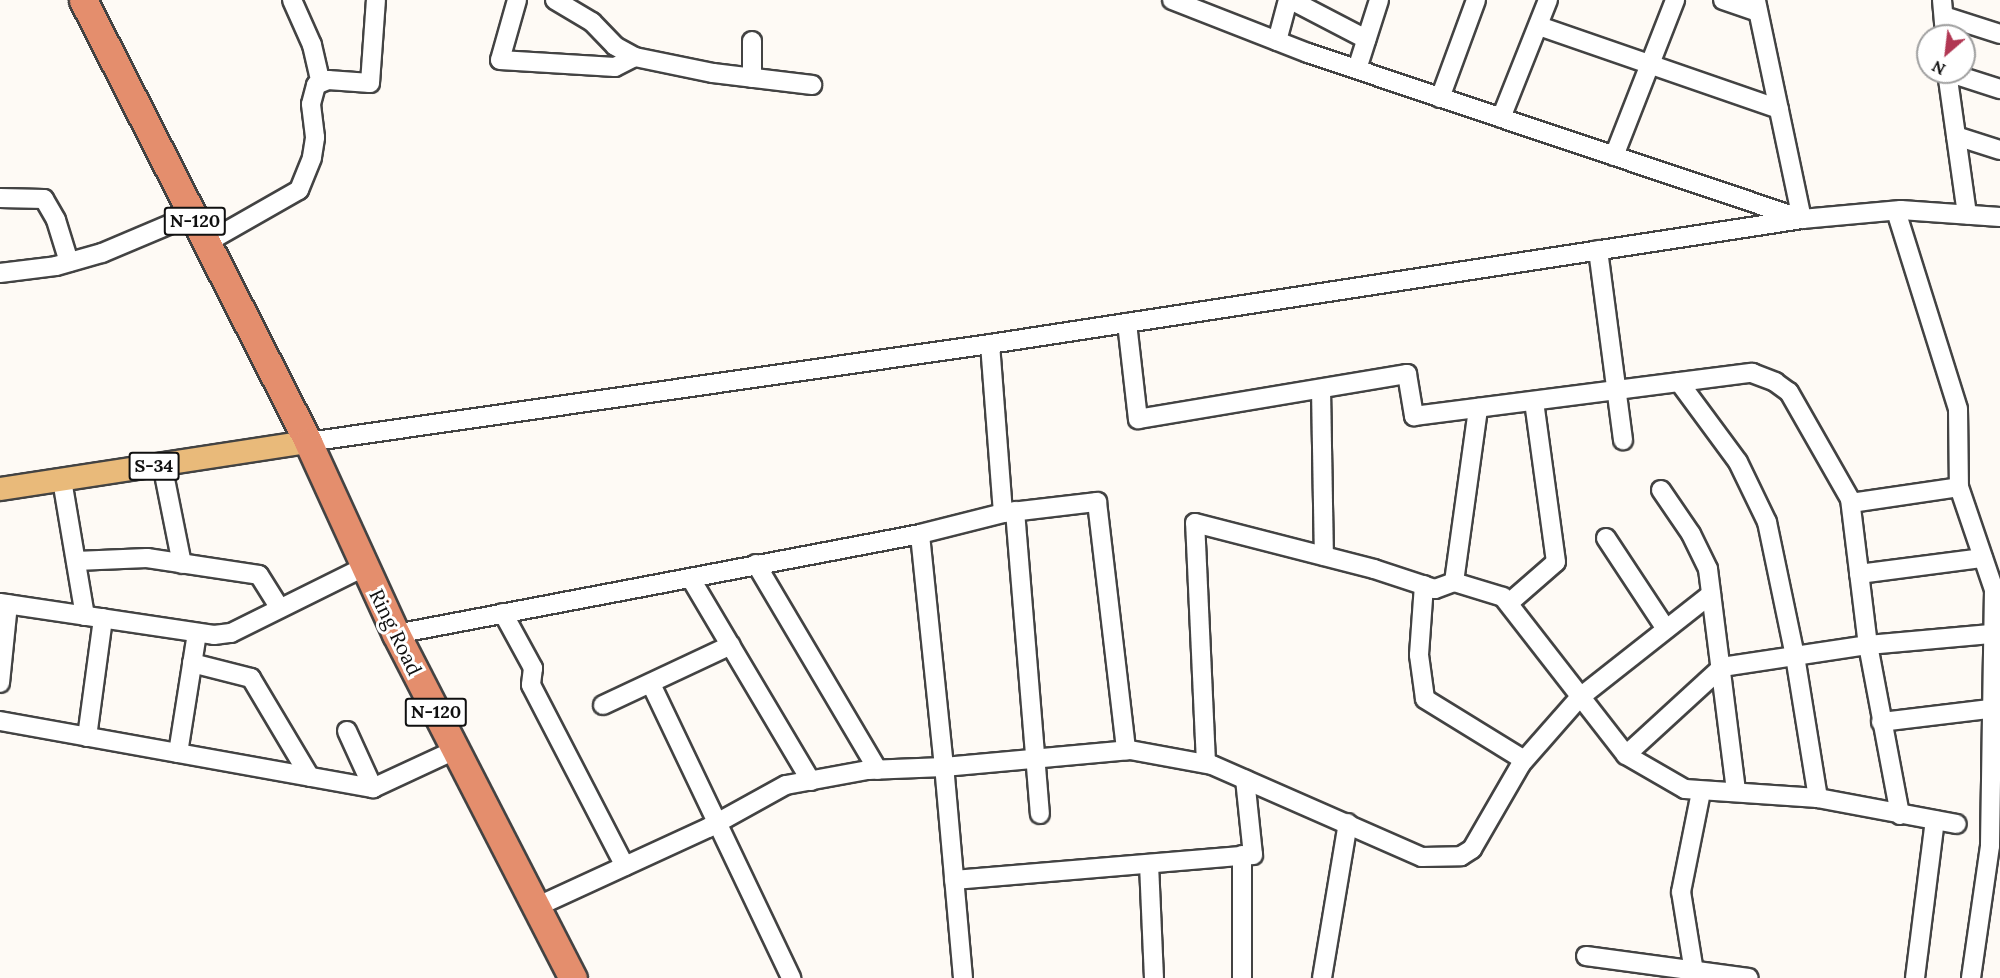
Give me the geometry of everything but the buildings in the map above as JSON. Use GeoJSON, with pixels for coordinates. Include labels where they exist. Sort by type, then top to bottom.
{"type":"FeatureCollection","features":[{"type":"Feature","properties":{"kind":"highway","name":"N-120"},"geometry":{"type":"LineString","coordinates":[[83,0],[308,442]]}},
{"type":"Feature","properties":{"kind":"highway","name":"Ring Road"},"geometry":{"type":"LineString","coordinates":[[308,442],[396,634],[573,978]]}},
{"type":"Feature","properties":{"kind":"main road","name":"S-34"},"geometry":{"type":"LineString","coordinates":[[0,489],[308,442]]}},
{"type":"Feature","properties":{"kind":"street"},"geometry":{"type":"LineString","coordinates":[[292,0],[312,45],[320,81]]}},
{"type":"Feature","properties":{"kind":"street"},"geometry":{"type":"LineString","coordinates":[[320,81],[370,83],[376,0]]}},
{"type":"Feature","properties":{"kind":"street"},"geometry":{"type":"LineString","coordinates":[[517,0],[500,60],[615,67],[635,57]]}},
{"type":"Feature","properties":{"kind":"street"},"geometry":{"type":"LineString","coordinates":[[555,0],[592,22],[615,46],[635,57],[752,78],[812,85]]}},
{"type":"Feature","properties":{"kind":"street"},"geometry":{"type":"LineString","coordinates":[[1172,0],[1210,7],[1277,41],[1802,219]]}},
{"type":"Feature","properties":{"kind":"street"},"geometry":{"type":"LineString","coordinates":[[1277,41],[1290,0],[1366,39]]}},
{"type":"Feature","properties":{"kind":"street"},"geometry":{"type":"LineString","coordinates":[[1357,69],[1379,0]]}},
{"type":"Feature","properties":{"kind":"street"},"geometry":{"type":"LineString","coordinates":[[1440,98],[1476,0]]}},
{"type":"Feature","properties":{"kind":"street"},"geometry":{"type":"LineString","coordinates":[[1501,118],[1548,0]]}},
{"type":"Feature","properties":{"kind":"street"},"geometry":{"type":"LineString","coordinates":[[1614,156],[1648,64],[1675,0]]}},
{"type":"Feature","properties":{"kind":"street"},"geometry":{"type":"LineString","coordinates":[[1724,0],[1757,6],[1802,219]]}},
{"type":"Feature","properties":{"kind":"street"},"geometry":{"type":"LineString","coordinates":[[1944,24],[1943,8],[2000,34]]}},
{"type":"Feature","properties":{"kind":"street"},"geometry":{"type":"LineString","coordinates":[[1539,26],[1779,110]]}},
{"type":"Feature","properties":{"kind":"street"},"geometry":{"type":"LineString","coordinates":[[752,41],[752,78]]}},
{"type":"Feature","properties":{"kind":"street"},"geometry":{"type":"LineString","coordinates":[[206,243],[299,190],[312,157],[315,137],[311,104],[313,90],[320,81]]}},
{"type":"Feature","properties":{"kind":"street"},"geometry":{"type":"LineString","coordinates":[[1976,81],[2000,89]]}},
{"type":"Feature","properties":{"kind":"street"},"geometry":{"type":"LineString","coordinates":[[1949,84],[1967,215]]}},
{"type":"Feature","properties":{"kind":"street"},"geometry":{"type":"LineString","coordinates":[[1956,136],[2000,150]]}},
{"type":"Feature","properties":{"kind":"street"},"geometry":{"type":"LineString","coordinates":[[0,198],[44,199],[56,220],[69,262]]}},
{"type":"Feature","properties":{"kind":"street"},"geometry":{"type":"LineString","coordinates":[[1896,211],[1958,409],[1959,486],[1994,590],[1989,709],[1990,846],[1971,978]]}},
{"type":"Feature","properties":{"kind":"street"},"geometry":{"type":"LineString","coordinates":[[308,442],[990,344],[1802,219],[1896,211],[2000,217]]}},
{"type":"Feature","properties":{"kind":"street"},"geometry":{"type":"LineString","coordinates":[[0,273],[69,262],[102,253],[192,215]]}},
{"type":"Feature","properties":{"kind":"street"},"geometry":{"type":"LineString","coordinates":[[1599,250],[1623,440]]}},
{"type":"Feature","properties":{"kind":"street"},"geometry":{"type":"LineString","coordinates":[[1126,323],[1138,419],[1407,374],[1414,416],[1752,373],[1782,387],[1794,402],[1851,503],[1868,645],[1900,815]]}},
{"type":"Feature","properties":{"kind":"street"},"geometry":{"type":"LineString","coordinates":[[990,344],[1040,814]]}},
{"type":"Feature","properties":{"kind":"street"},"geometry":{"type":"LineString","coordinates":[[1679,382],[1738,462],[1767,522],[1796,656],[1818,798]]}},
{"type":"Feature","properties":{"kind":"street"},"geometry":{"type":"LineString","coordinates":[[1321,389],[1324,556]]}},
{"type":"Feature","properties":{"kind":"street"},"geometry":{"type":"LineString","coordinates":[[1509,603],[1556,562],[1534,401]]}},
{"type":"Feature","properties":{"kind":"street"},"geometry":{"type":"LineString","coordinates":[[1454,582],[1478,408]]}},
{"type":"Feature","properties":{"kind":"street"},"geometry":{"type":"LineString","coordinates":[[162,464],[182,564]]}},
{"type":"Feature","properties":{"kind":"street"},"geometry":{"type":"LineString","coordinates":[[62,480],[76,561],[94,617],[87,737]]}},
{"type":"Feature","properties":{"kind":"street"},"geometry":{"type":"LineString","coordinates":[[1851,503],[1959,486]]}},
{"type":"Feature","properties":{"kind":"street"},"geometry":{"type":"LineString","coordinates":[[1661,490],[1696,543],[1708,569],[1736,791]]}},
{"type":"Feature","properties":{"kind":"street"},"geometry":{"type":"LineString","coordinates":[[396,634],[920,534],[1009,512],[1097,502],[1126,750]]}},
{"type":"Feature","properties":{"kind":"street"},"geometry":{"type":"LineString","coordinates":[[1206,764],[1195,522],[1324,556],[1435,589],[1454,582],[1492,591],[1509,603],[1579,698],[1626,756],[1685,789],[1701,792],[1736,791],[1818,798],[1957,824]]}},
{"type":"Feature","properties":{"kind":"street"},"geometry":{"type":"LineString","coordinates":[[920,534],[963,978]]}},
{"type":"Feature","properties":{"kind":"street"},"geometry":{"type":"LineString","coordinates":[[1606,538],[1666,629]]}},
{"type":"Feature","properties":{"kind":"street"},"geometry":{"type":"LineString","coordinates":[[76,561],[147,558],[259,574],[280,608]]}},
{"type":"Feature","properties":{"kind":"street"},"geometry":{"type":"LineString","coordinates":[[1859,574],[1983,558]]}},
{"type":"Feature","properties":{"kind":"street"},"geometry":{"type":"LineString","coordinates":[[756,564],[878,770]]}},
{"type":"Feature","properties":{"kind":"street"},"geometry":{"type":"LineString","coordinates":[[0,683],[4,604],[197,633],[231,633],[364,567]]}},
{"type":"Feature","properties":{"kind":"street"},"geometry":{"type":"LineString","coordinates":[[691,579],[811,781]]}},
{"type":"Feature","properties":{"kind":"street"},"geometry":{"type":"LineString","coordinates":[[1424,585],[1419,655],[1425,699],[1524,760]]}},
{"type":"Feature","properties":{"kind":"street"},"geometry":{"type":"LineString","coordinates":[[536,907],[717,823],[786,785],[878,770],[1126,750],[1206,764],[1422,857],[1461,856],[1472,849],[1502,791],[1524,760],[1579,698],[1711,594]]}},
{"type":"Feature","properties":{"kind":"street"},"geometry":{"type":"LineString","coordinates":[[503,613],[533,668],[531,685],[625,866]]}},
{"type":"Feature","properties":{"kind":"street"},"geometry":{"type":"LineString","coordinates":[[178,753],[197,633]]}},
{"type":"Feature","properties":{"kind":"street"},"geometry":{"type":"LineString","coordinates":[[1626,756],[1722,667],[1868,645],[1991,634]]}},
{"type":"Feature","properties":{"kind":"street"},"geometry":{"type":"LineString","coordinates":[[603,705],[731,645]]}},
{"type":"Feature","properties":{"kind":"street"},"geometry":{"type":"LineString","coordinates":[[192,663],[251,678],[310,777]]}},
{"type":"Feature","properties":{"kind":"street"},"geometry":{"type":"LineString","coordinates":[[651,684],[792,978]]}},
{"type":"Feature","properties":{"kind":"street"},"geometry":{"type":"LineString","coordinates":[[1881,722],[1989,709]]}},
{"type":"Feature","properties":{"kind":"street"},"geometry":{"type":"LineString","coordinates":[[0,722],[373,788],[455,750]]}},
{"type":"Feature","properties":{"kind":"street"},"geometry":{"type":"LineString","coordinates":[[347,731],[373,788]]}},
{"type":"Feature","properties":{"kind":"street"},"geometry":{"type":"LineString","coordinates":[[954,880],[1253,855],[1245,779]]}},
{"type":"Feature","properties":{"kind":"street"},"geometry":{"type":"LineString","coordinates":[[1695,975],[1681,892],[1701,792]]}},
{"type":"Feature","properties":{"kind":"street"},"geometry":{"type":"LineString","coordinates":[[1915,978],[1935,820]]}},
{"type":"Feature","properties":{"kind":"street"},"geometry":{"type":"LineString","coordinates":[[1322,978],[1347,823]]}},
{"type":"Feature","properties":{"kind":"street"},"geometry":{"type":"LineString","coordinates":[[1242,855],[1242,978]]}},
{"type":"Feature","properties":{"kind":"street"},"geometry":{"type":"LineString","coordinates":[[1149,864],[1154,978]]}},
{"type":"Feature","properties":{"kind":"street"},"geometry":{"type":"LineString","coordinates":[[1586,956],[1695,975],[1749,978]]}}]}
